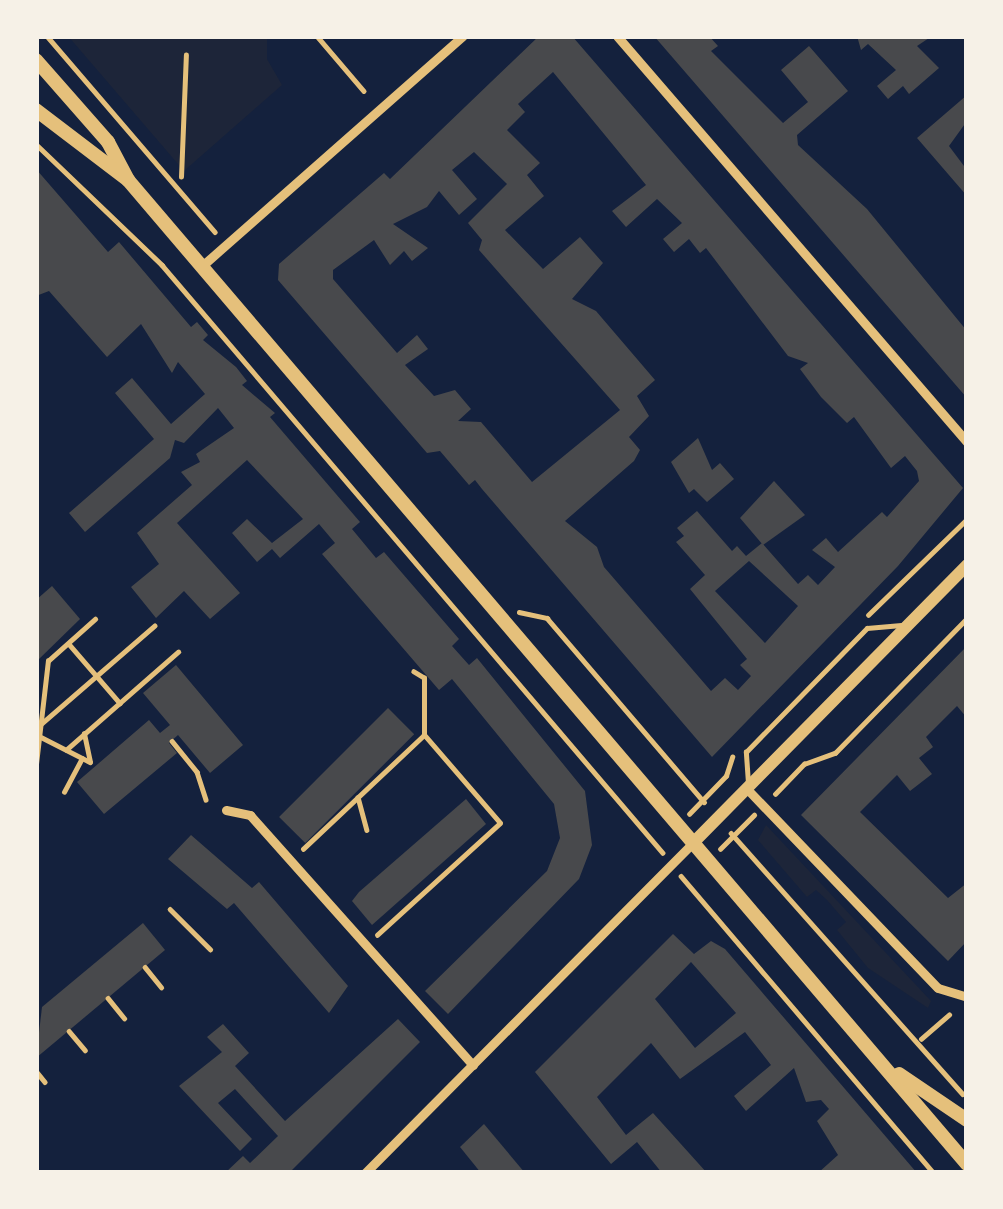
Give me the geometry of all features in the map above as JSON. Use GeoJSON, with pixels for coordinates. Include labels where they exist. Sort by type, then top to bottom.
{"type":"FeatureCollection","features":[{"type":"Feature","properties":{"kind":"main road"},"geometry":{"type":"LineString","coordinates":[[36,60],[108,142],[128,180]]}},
{"type":"Feature","properties":{"kind":"main road"},"geometry":{"type":"LineString","coordinates":[[36,110],[128,180],[967,1164]]}},
{"type":"Feature","properties":{"kind":"main road"},"geometry":{"type":"LineString","coordinates":[[885,1065],[967,1120]]}},
{"type":"Feature","properties":{"kind":"street"},"geometry":{"type":"LineString","coordinates":[[203,265],[463,36]]}},
{"type":"Feature","properties":{"kind":"street"},"geometry":{"type":"LineString","coordinates":[[617,36],[967,442]]}},
{"type":"Feature","properties":{"kind":"street"},"geometry":{"type":"LineString","coordinates":[[365,1173],[967,565]]}},
{"type":"Feature","properties":{"kind":"street"},"geometry":{"type":"LineString","coordinates":[[748,790],[938,988],[967,998]]}},
{"type":"Feature","properties":{"kind":"street"},"geometry":{"type":"LineString","coordinates":[[226,810],[250,814],[472,1065]]}},
{"type":"Feature","properties":{"kind":"lane"},"geometry":{"type":"LineString","coordinates":[[748,790],[746,752],[867,628],[909,624]]}},
{"type":"Feature","properties":{"kind":"path"},"geometry":{"type":"LineString","coordinates":[[47,36],[220,237]]}},
{"type":"Feature","properties":{"kind":"path"},"geometry":{"type":"LineString","coordinates":[[317,36],[364,91]]}},
{"type":"Feature","properties":{"kind":"path"},"geometry":{"type":"LineString","coordinates":[[181,177],[186,55]]}},
{"type":"Feature","properties":{"kind":"path"},"geometry":{"type":"LineString","coordinates":[[36,144],[161,265],[642,826]]}},
{"type":"Feature","properties":{"kind":"path"},"geometry":{"type":"LineString","coordinates":[[547,618],[683,777]]}},
{"type":"Feature","properties":{"kind":"path"},"geometry":{"type":"LineString","coordinates":[[775,794],[804,764],[835,753],[967,618]]}},
{"type":"Feature","properties":{"kind":"path"},"geometry":{"type":"LineString","coordinates":[[36,764],[48,661],[95,619]]}},
{"type":"Feature","properties":{"kind":"path"},"geometry":{"type":"LineString","coordinates":[[41,724],[154,626]]}},
{"type":"Feature","properties":{"kind":"path"},"geometry":{"type":"LineString","coordinates":[[68,643],[120,703]]}},
{"type":"Feature","properties":{"kind":"path"},"geometry":{"type":"LineString","coordinates":[[66,750],[178,652]]}},
{"type":"Feature","properties":{"kind":"path"},"geometry":{"type":"LineString","coordinates":[[586,665],[594,657]]}},
{"type":"Feature","properties":{"kind":"path"},"geometry":{"type":"LineString","coordinates":[[373,939],[500,823],[424,735],[424,677],[414,672]]}},
{"type":"Feature","properties":{"kind":"path"},"geometry":{"type":"LineString","coordinates":[[39,736],[90,762],[84,734]]}},
{"type":"Feature","properties":{"kind":"path"},"geometry":{"type":"LineString","coordinates":[[299,853],[357,791],[424,735]]}},
{"type":"Feature","properties":{"kind":"path"},"geometry":{"type":"LineString","coordinates":[[172,741],[197,772],[206,800]]}},
{"type":"Feature","properties":{"kind":"path"},"geometry":{"type":"LineString","coordinates":[[64,792],[82,758]]}},
{"type":"Feature","properties":{"kind":"path"},"geometry":{"type":"LineString","coordinates":[[357,791],[367,830]]}},
{"type":"Feature","properties":{"kind":"path"},"geometry":{"type":"LineString","coordinates":[[746,851],[967,1097]]}},
{"type":"Feature","properties":{"kind":"path"},"geometry":{"type":"LineString","coordinates":[[703,904],[934,1173]]}},
{"type":"Feature","properties":{"kind":"path"},"geometry":{"type":"LineString","coordinates":[[170,909],[210,949]]}},
{"type":"Feature","properties":{"kind":"path"},"geometry":{"type":"LineString","coordinates":[[145,967],[161,987]]}},
{"type":"Feature","properties":{"kind":"path"},"geometry":{"type":"LineString","coordinates":[[107,998],[124,1018]]}},
{"type":"Feature","properties":{"kind":"path"},"geometry":{"type":"LineString","coordinates":[[921,1039],[950,1015]]}},
{"type":"Feature","properties":{"kind":"path"},"geometry":{"type":"LineString","coordinates":[[69,1030],[85,1050]]}},
{"type":"Feature","properties":{"kind":"path"},"geometry":{"type":"LineString","coordinates":[[36,1071],[45,1082]]}},
{"type":"Feature","properties":{"kind":"shaded area"},"geometry":{"type":"Polygon","coordinates":[[[68,36],[267,36],[267,59],[282,85],[184,171],[68,36]]]}},
{"type":"Feature","properties":{"kind":"shaded area"},"geometry":{"type":"Polygon","coordinates":[[[766,825],[931,1001],[928,1008],[868,968],[837,930],[846,922],[816,890],[807,897],[758,840],[766,825]]]}},
{"type":"Feature","properties":{"kind":"building"},"geometry":{"type":"Polygon","coordinates":[[[539,36],[572,36],[963,488],[898,566],[712,757],[475,480],[469,485],[440,451],[427,453],[278,280],[279,264],[384,173],[390,179],[539,36]],[[553,72],[518,104],[525,112],[507,130],[540,163],[527,175],[544,196],[505,230],[543,269],[580,237],[603,263],[572,299],[596,311],[655,380],[637,396],[649,416],[629,437],[640,450],[634,461],[565,521],[597,547],[604,567],[711,691],[725,678],[738,690],[751,676],[740,665],[747,659],[690,589],[705,575],[676,542],[684,536],[677,528],[697,511],[732,551],[737,546],[746,556],[762,543],[798,584],[808,575],[818,585],[835,567],[812,550],[826,538],[838,552],[882,512],[887,517],[919,481],[917,471],[905,456],[891,468],[854,417],[847,423],[821,397],[800,369],[808,363],[788,356],[706,248],[700,253],[689,239],[674,252],[663,239],[682,223],[657,199],[626,227],[612,211],[646,185],[553,72]],[[474,152],[452,170],[477,199],[459,215],[439,191],[427,207],[393,224],[428,248],[412,261],[404,251],[390,265],[374,240],[333,270],[333,279],[397,353],[417,335],[428,349],[405,365],[434,396],[455,390],[471,409],[458,421],[481,422],[532,482],[620,410],[479,250],[482,240],[468,223],[507,184],[474,152]],[[749,561],[715,591],[765,643],[798,606],[749,561]]]}},
{"type":"Feature","properties":{"kind":"building"},"geometry":{"type":"Polygon","coordinates":[[[654,36],[709,36],[718,46],[711,51],[783,123],[808,102],[781,70],[809,46],[848,91],[797,135],[798,145],[867,209],[967,331],[967,398],[654,36]]]}},
{"type":"Feature","properties":{"kind":"building"},"geometry":{"type":"Polygon","coordinates":[[[857,36],[932,36],[917,46],[939,68],[909,94],[903,86],[888,99],[877,86],[896,70],[868,44],[861,50],[857,36]]]}},
{"type":"Feature","properties":{"kind":"building"},"geometry":{"type":"Polygon","coordinates":[[[967,95],[967,121],[949,146],[967,170],[967,196],[917,138],[967,95]]]}},
{"type":"Feature","properties":{"kind":"building"},"geometry":{"type":"Polygon","coordinates":[[[36,169],[108,252],[119,242],[191,327],[197,322],[208,335],[203,340],[236,367],[247,381],[242,385],[275,413],[270,417],[360,522],[352,529],[376,558],[384,552],[459,639],[452,646],[469,665],[477,658],[585,791],[592,845],[579,879],[448,1014],[425,991],[547,871],[560,838],[554,804],[452,679],[439,690],[322,554],[335,543],[319,524],[280,558],[272,549],[257,562],[232,533],[247,519],[272,543],[303,519],[247,460],[177,523],[240,593],[210,619],[184,591],[156,618],[131,587],[159,564],[137,533],[192,485],[181,472],[200,462],[196,454],[234,428],[218,408],[184,443],[175,440],[170,458],[85,532],[69,513],[154,439],[115,393],[132,378],[171,424],[205,394],[178,362],[172,373],[141,324],[107,357],[49,291],[36,296],[36,169]]]}},
{"type":"Feature","properties":{"kind":"building"},"geometry":{"type":"Polygon","coordinates":[[[698,438],[712,470],[720,463],[734,479],[707,502],[694,489],[689,493],[671,462],[698,438]]]}},
{"type":"Feature","properties":{"kind":"building"},"geometry":{"type":"Polygon","coordinates":[[[774,481],[805,515],[763,545],[740,518],[774,481]]]}},
{"type":"Feature","properties":{"kind":"building"},"geometry":{"type":"Polygon","coordinates":[[[52,586],[80,619],[36,662],[36,600],[52,586]]]}},
{"type":"Feature","properties":{"kind":"building"},"geometry":{"type":"Polygon","coordinates":[[[967,646],[967,718],[957,706],[926,737],[933,747],[919,758],[932,774],[910,791],[897,775],[860,812],[948,898],[967,883],[967,941],[948,961],[801,815],[967,646]]]}},
{"type":"Feature","properties":{"kind":"building"},"geometry":{"type":"Polygon","coordinates":[[[176,665],[243,745],[210,773],[178,735],[169,743],[177,753],[104,814],[77,782],[149,720],[160,733],[170,725],[143,693],[176,665]]]}},
{"type":"Feature","properties":{"kind":"building"},"geometry":{"type":"Polygon","coordinates":[[[388,708],[414,734],[305,843],[279,817],[388,708]]]}},
{"type":"Feature","properties":{"kind":"building"},"geometry":{"type":"Polygon","coordinates":[[[466,799],[486,824],[372,925],[352,901],[466,799]]]}},
{"type":"Feature","properties":{"kind":"building"},"geometry":{"type":"Polygon","coordinates":[[[191,835],[252,888],[259,882],[348,986],[329,1013],[234,903],[227,909],[168,859],[191,835]]]}},
{"type":"Feature","properties":{"kind":"building"},"geometry":{"type":"Polygon","coordinates":[[[143,923],[165,950],[36,1058],[42,1007],[143,923]]]}},
{"type":"Feature","properties":{"kind":"building"},"geometry":{"type":"Polygon","coordinates":[[[673,934],[694,954],[711,941],[725,949],[917,1173],[818,1173],[838,1155],[817,1121],[829,1109],[821,1100],[806,1102],[794,1068],[746,1111],[734,1096],[771,1065],[745,1032],[680,1079],[651,1043],[597,1097],[626,1135],[653,1113],[707,1173],[662,1173],[637,1142],[611,1164],[535,1072],[673,934]],[[691,962],[655,999],[695,1048],[736,1013],[691,962]]]}},
{"type":"Feature","properties":{"kind":"building"},"geometry":{"type":"Polygon","coordinates":[[[398,1019],[420,1042],[289,1173],[225,1173],[243,1156],[250,1163],[278,1136],[235,1089],[218,1103],[252,1139],[240,1151],[179,1086],[222,1052],[207,1037],[223,1024],[249,1053],[235,1066],[285,1121],[398,1019]]]}},
{"type":"Feature","properties":{"kind":"building"},"geometry":{"type":"Polygon","coordinates":[[[484,1124],[525,1173],[481,1173],[460,1147],[484,1124]]]}}]}
